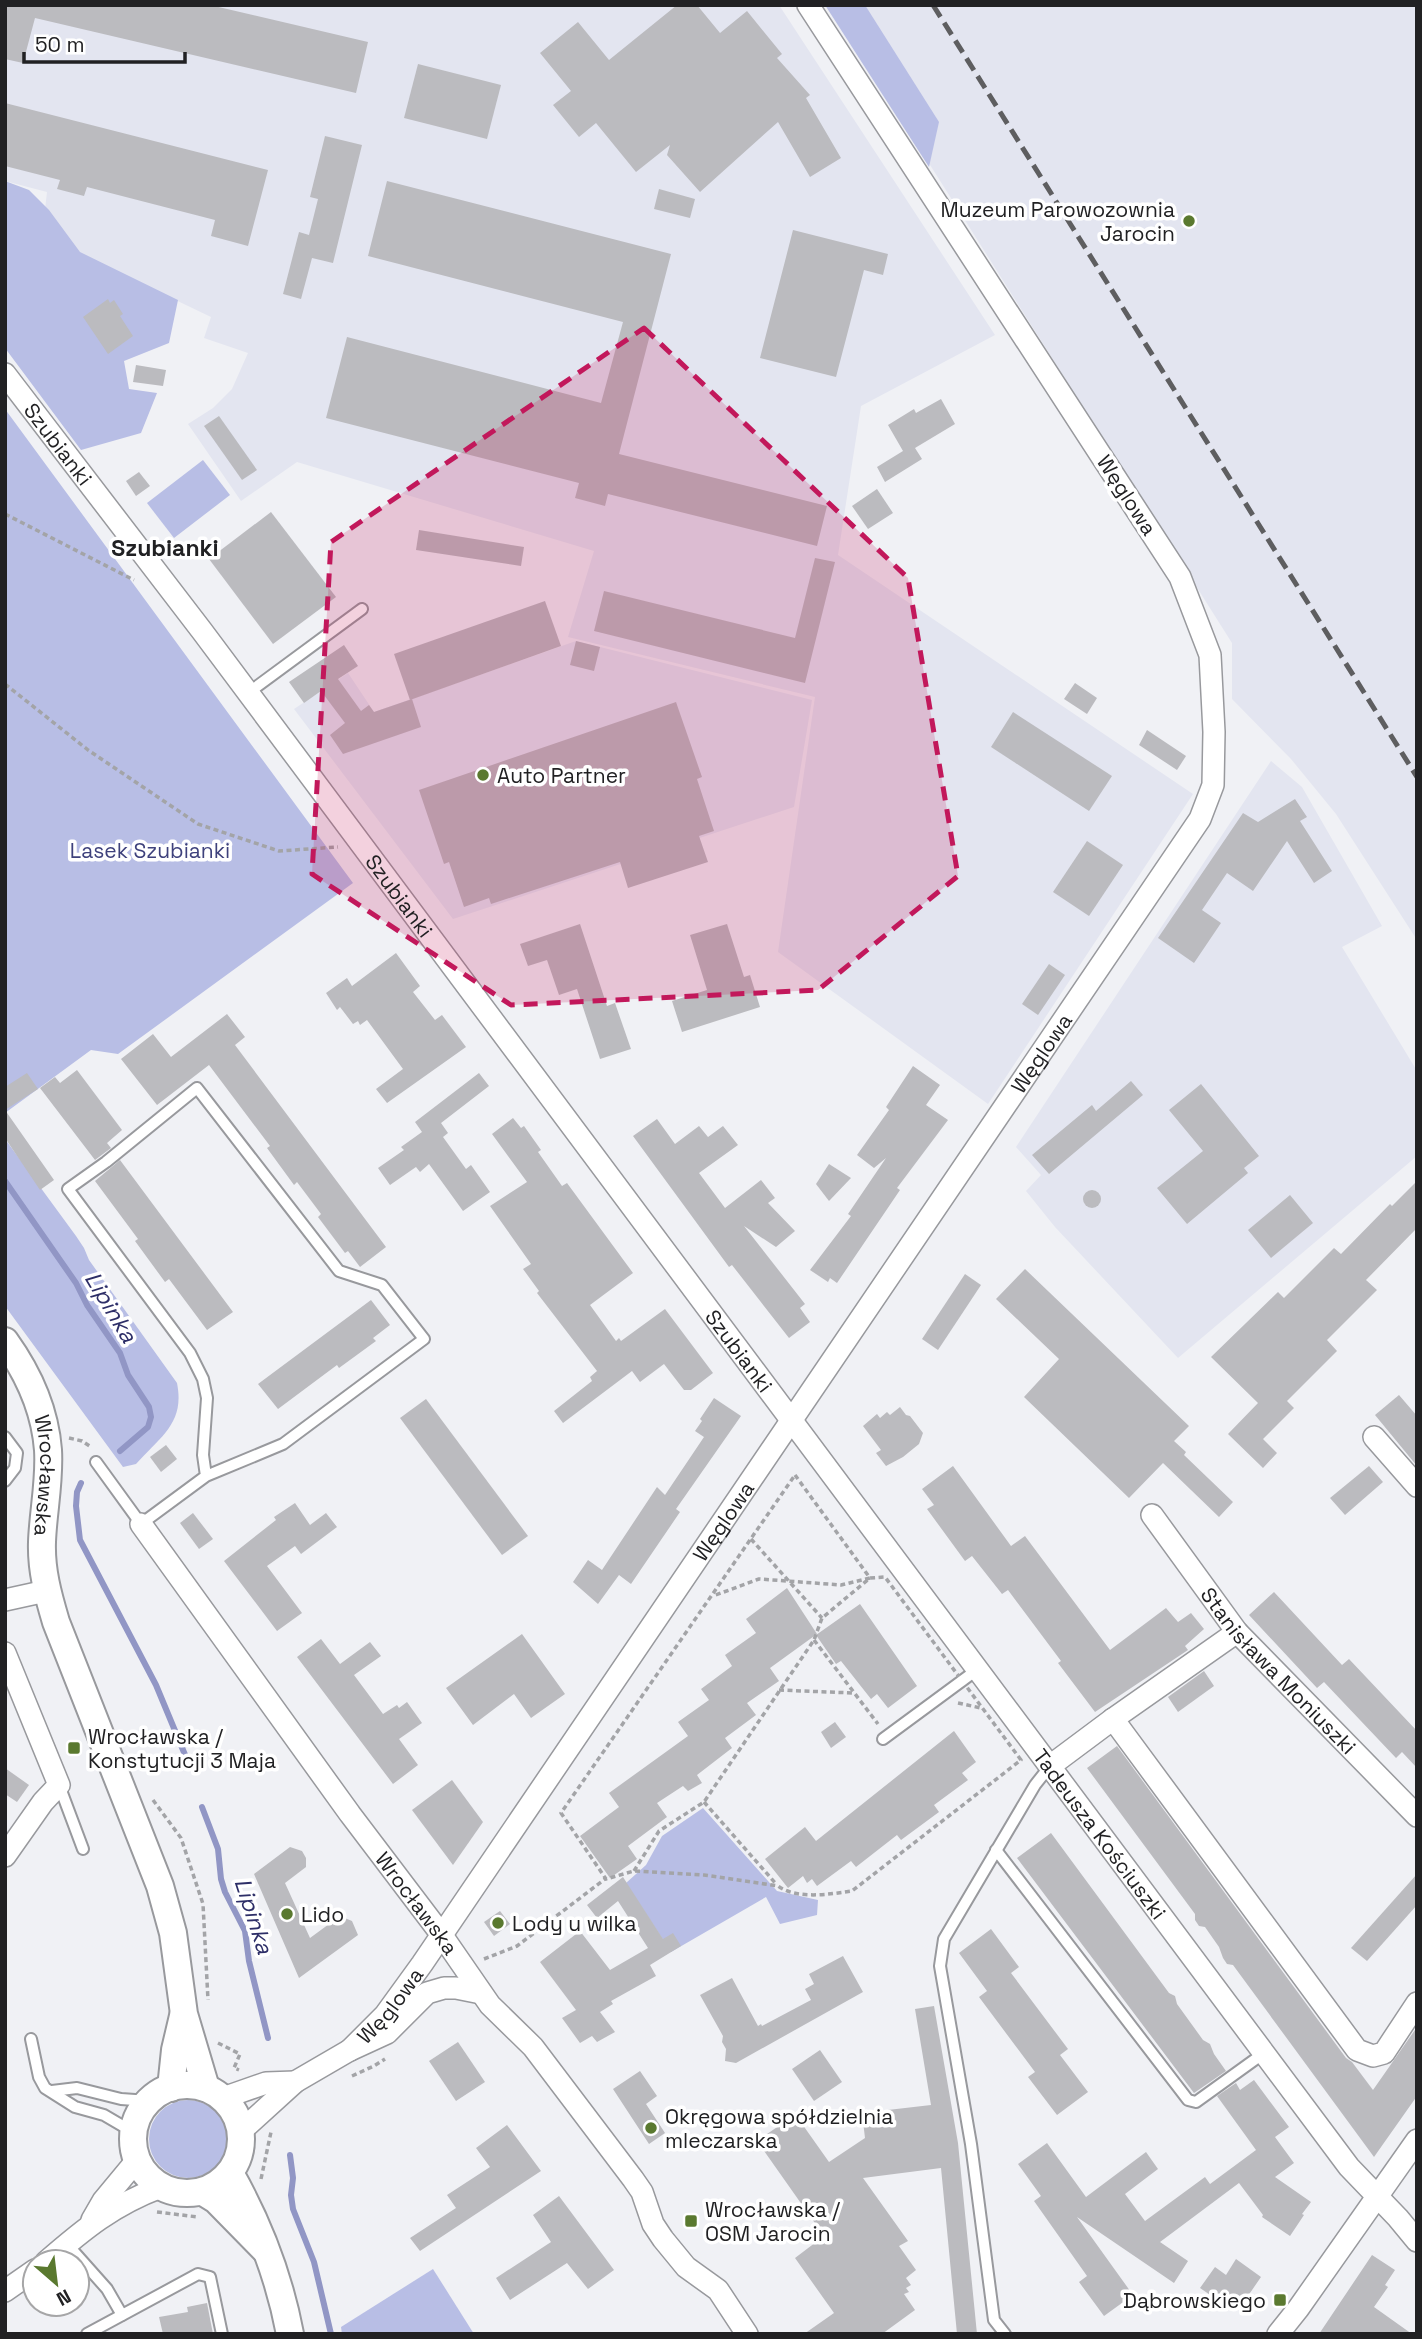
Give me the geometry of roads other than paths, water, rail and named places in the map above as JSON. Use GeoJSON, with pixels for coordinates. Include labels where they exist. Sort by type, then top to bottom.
{"type":"FeatureCollection","features":[{"type":"Feature","properties":{"kind":"street","name":"Węglowa"},"geometry":{"type":"LineString","coordinates":[[350,2050],[385,2015],[422,1964],[1200,819],[1213,785],[1214,732],[1210,656],[1180,577],[807,5]]}},
{"type":"Feature","properties":{"kind":"street","name":"Szubianki"},"geometry":{"type":"LineString","coordinates":[[5,374],[248,692],[792,1421]]}},
{"type":"Feature","properties":{"kind":"street","name":"Wrocławska"},"geometry":{"type":"LineString","coordinates":[[5,1340],[34,1391],[43,1420],[48,1450],[42,1543],[47,1591],[56,1622],[160,1886],[173,1933],[184,2014],[214,2093]]}},
{"type":"Feature","properties":{"kind":"street","name":"Tadeusza Kościuszki"},"geometry":{"type":"LineString","coordinates":[[792,1421],[970,1675],[1050,1766],[1349,2167],[1417,2241]]}},
{"type":"Feature","properties":{"kind":"street"},"geometry":{"type":"LineString","coordinates":[[1374,1437],[1417,1486]]}},
{"type":"Feature","properties":{"kind":"street","name":"Stanisława Moniuszki"},"geometry":{"type":"LineString","coordinates":[[1152,1515],[1237,1632],[1417,1816]]}},
{"type":"Feature","properties":{"kind":"street","name":"Wrocławska"},"geometry":{"type":"LineString","coordinates":[[141,1524],[350,1814],[441,1934],[481,1993],[500,2016],[533,2047],[639,2186],[653,2224],[673,2252],[686,2267],[718,2290],[747,2334]]}},
{"type":"Feature","properties":{"kind":"street"},"geometry":{"type":"LineString","coordinates":[[5,1600],[47,1591]]}},
{"type":"Feature","properties":{"kind":"street"},"geometry":{"type":"LineString","coordinates":[[1050,1766],[1237,1632]]}},
{"type":"Feature","properties":{"kind":"street"},"geometry":{"type":"LineString","coordinates":[[5,1653],[60,1785],[43,1802],[5,1856]]}},
{"type":"Feature","properties":{"kind":"street"},"geometry":{"type":"LineString","coordinates":[[1113,1719],[1356,2050],[1373,2056],[1384,2053],[1417,2003]]}},
{"type":"Feature","properties":{"kind":"street","name":"Węglowa"},"geometry":{"type":"LineString","coordinates":[[241,2131],[295,2082],[350,2050],[387,2033],[427,1993],[456,1988],[481,1993]]}},
{"type":"Feature","properties":{"kind":"street","name":"Wrocławska"},"geometry":{"type":"LineString","coordinates":[[160,2094],[184,2014]]}},
{"type":"Feature","properties":{"kind":"street","name":"Węglowa"},"geometry":{"type":"LineString","coordinates":[[214,2093],[295,2082]]}},
{"type":"Feature","properties":{"kind":"street"},"geometry":{"type":"LineString","coordinates":[[62,2248],[89,2225],[136,2197],[155,2198],[175,2193],[203,2192],[218,2185],[230,2173],[238,2160],[241,2131],[238,2119],[214,2093],[188,2085],[160,2094],[138,2115],[133,2132],[133,2147],[155,2198]]}},
{"type":"Feature","properties":{"kind":"street"},"geometry":{"type":"LineString","coordinates":[[1278,2334],[1417,2140]]}},
{"type":"Feature","properties":{"kind":"street"},"geometry":{"type":"LineString","coordinates":[[89,2225],[103,2201],[137,2160]]}},
{"type":"Feature","properties":{"kind":"street"},"geometry":{"type":"LineString","coordinates":[[230,2173],[236,2206],[268,2252],[284,2301],[290,2334]]}},
{"type":"Feature","properties":{"kind":"street"},"geometry":{"type":"LineString","coordinates":[[203,2192],[216,2200],[236,2206]]}},
{"type":"Feature","properties":{"kind":"street"},"geometry":{"type":"LineString","coordinates":[[5,2291],[21,2280]]}},
{"type":"Feature","properties":{"kind":"lane"},"geometry":{"type":"LineString","coordinates":[[248,692],[362,609]]}},
{"type":"Feature","properties":{"kind":"lane"},"geometry":{"type":"LineString","coordinates":[[141,1524],[206,1476],[283,1444],[424,1339],[382,1285],[339,1271],[197,1087],[106,1162],[68,1189],[190,1353],[203,1379],[208,1398],[203,1455],[206,1476]]}},
{"type":"Feature","properties":{"kind":"lane","name":"Wrocławska"},"geometry":{"type":"LineString","coordinates":[[5,1437],[17,1453],[15,1468],[5,1481]]}},
{"type":"Feature","properties":{"kind":"lane","name":"Wrocławska"},"geometry":{"type":"LineString","coordinates":[[96,1462],[141,1524]]}},
{"type":"Feature","properties":{"kind":"lane"},"geometry":{"type":"LineString","coordinates":[[883,1738],[970,1675]]}},
{"type":"Feature","properties":{"kind":"lane"},"geometry":{"type":"LineString","coordinates":[[1005,2334],[994,2320],[971,2144],[940,1966],[944,1939],[1035,1785],[1050,1766]]}},
{"type":"Feature","properties":{"kind":"lane"},"geometry":{"type":"LineString","coordinates":[[60,1785],[83,1849]]}},
{"type":"Feature","properties":{"kind":"lane"},"geometry":{"type":"LineString","coordinates":[[996,1850],[1188,2100],[1196,2102],[1264,2053]]}},
{"type":"Feature","properties":{"kind":"lane"},"geometry":{"type":"LineString","coordinates":[[31,2039],[38,2077],[45,2088],[75,2107],[104,2115],[133,2132]]}},
{"type":"Feature","properties":{"kind":"lane"},"geometry":{"type":"LineString","coordinates":[[52,2091],[78,2088],[121,2099],[160,2094]]}},
{"type":"Feature","properties":{"kind":"lane"},"geometry":{"type":"LineString","coordinates":[[67,2244],[107,2289],[122,2315]]}},
{"type":"Feature","properties":{"kind":"lane"},"geometry":{"type":"LineString","coordinates":[[87,2334],[198,2274],[210,2277],[222,2334]]}},
{"type":"Feature","properties":{"kind":"waterway","name":"Lipinka"},"geometry":{"type":"LineString","coordinates":[[5,1181],[76,1283],[87,1305],[120,1353],[128,1375],[149,1407],[151,1417],[148,1427],[120,1451]]}},
{"type":"Feature","properties":{"kind":"waterway","name":"Lipinka"},"geometry":{"type":"LineString","coordinates":[[81,1483],[76,1506],[80,1540],[156,1685],[188,1762]]}},
{"type":"Feature","properties":{"kind":"waterway","name":"Lipinka"},"geometry":{"type":"LineString","coordinates":[[202,1807],[218,1849],[225,1892],[245,1931],[249,1961],[268,2038]]}},
{"type":"Feature","properties":{"kind":"waterway","name":"Lipinka"},"geometry":{"type":"LineString","coordinates":[[290,2155],[293,2209],[314,2262],[331,2334]]}},
{"type":"Feature","properties":{"kind":"railway"},"geometry":{"type":"LineString","coordinates":[[933,5],[1417,777]]}},
{"type":"Feature","properties":{"kind":"place","name":"Muzeum Parowozownia Jarocin"},"geometry":{"type":"Point","coordinates":[1189,221]}},
{"type":"Feature","properties":{"kind":"place","name":"Auto Partner"},"geometry":{"type":"Point","coordinates":[483,775]}},
{"type":"Feature","properties":{"kind":"place","name":"Wrocławska / Konstytucji 3 Maja"},"geometry":{"type":"Point","coordinates":[74,1748]}},
{"type":"Feature","properties":{"kind":"place","name":"Lido"},"geometry":{"type":"Point","coordinates":[287,1914]}},
{"type":"Feature","properties":{"kind":"place","name":"Lody u wilka"},"geometry":{"type":"Point","coordinates":[498,1923]}},
{"type":"Feature","properties":{"kind":"place","name":"Okręgowa spółdzielnia mleczarska"},"geometry":{"type":"Point","coordinates":[651,2128]}},
{"type":"Feature","properties":{"kind":"place","name":"Wrocławska / OSM Jarocin"},"geometry":{"type":"Point","coordinates":[691,2221]}},
{"type":"Feature","properties":{"kind":"place","name":"Dąbrowskiego"},"geometry":{"type":"Point","coordinates":[1280,2300]}},
{"type":"Feature","properties":{"kind":"district","name":"Szubianki"},"geometry":{"type":"Point","coordinates":[165,548]}},
{"type":"Feature","properties":{"kind":"park label","name":"Lasek Szubianki"},"geometry":{"type":"Point","coordinates":[150,850]}}]}
